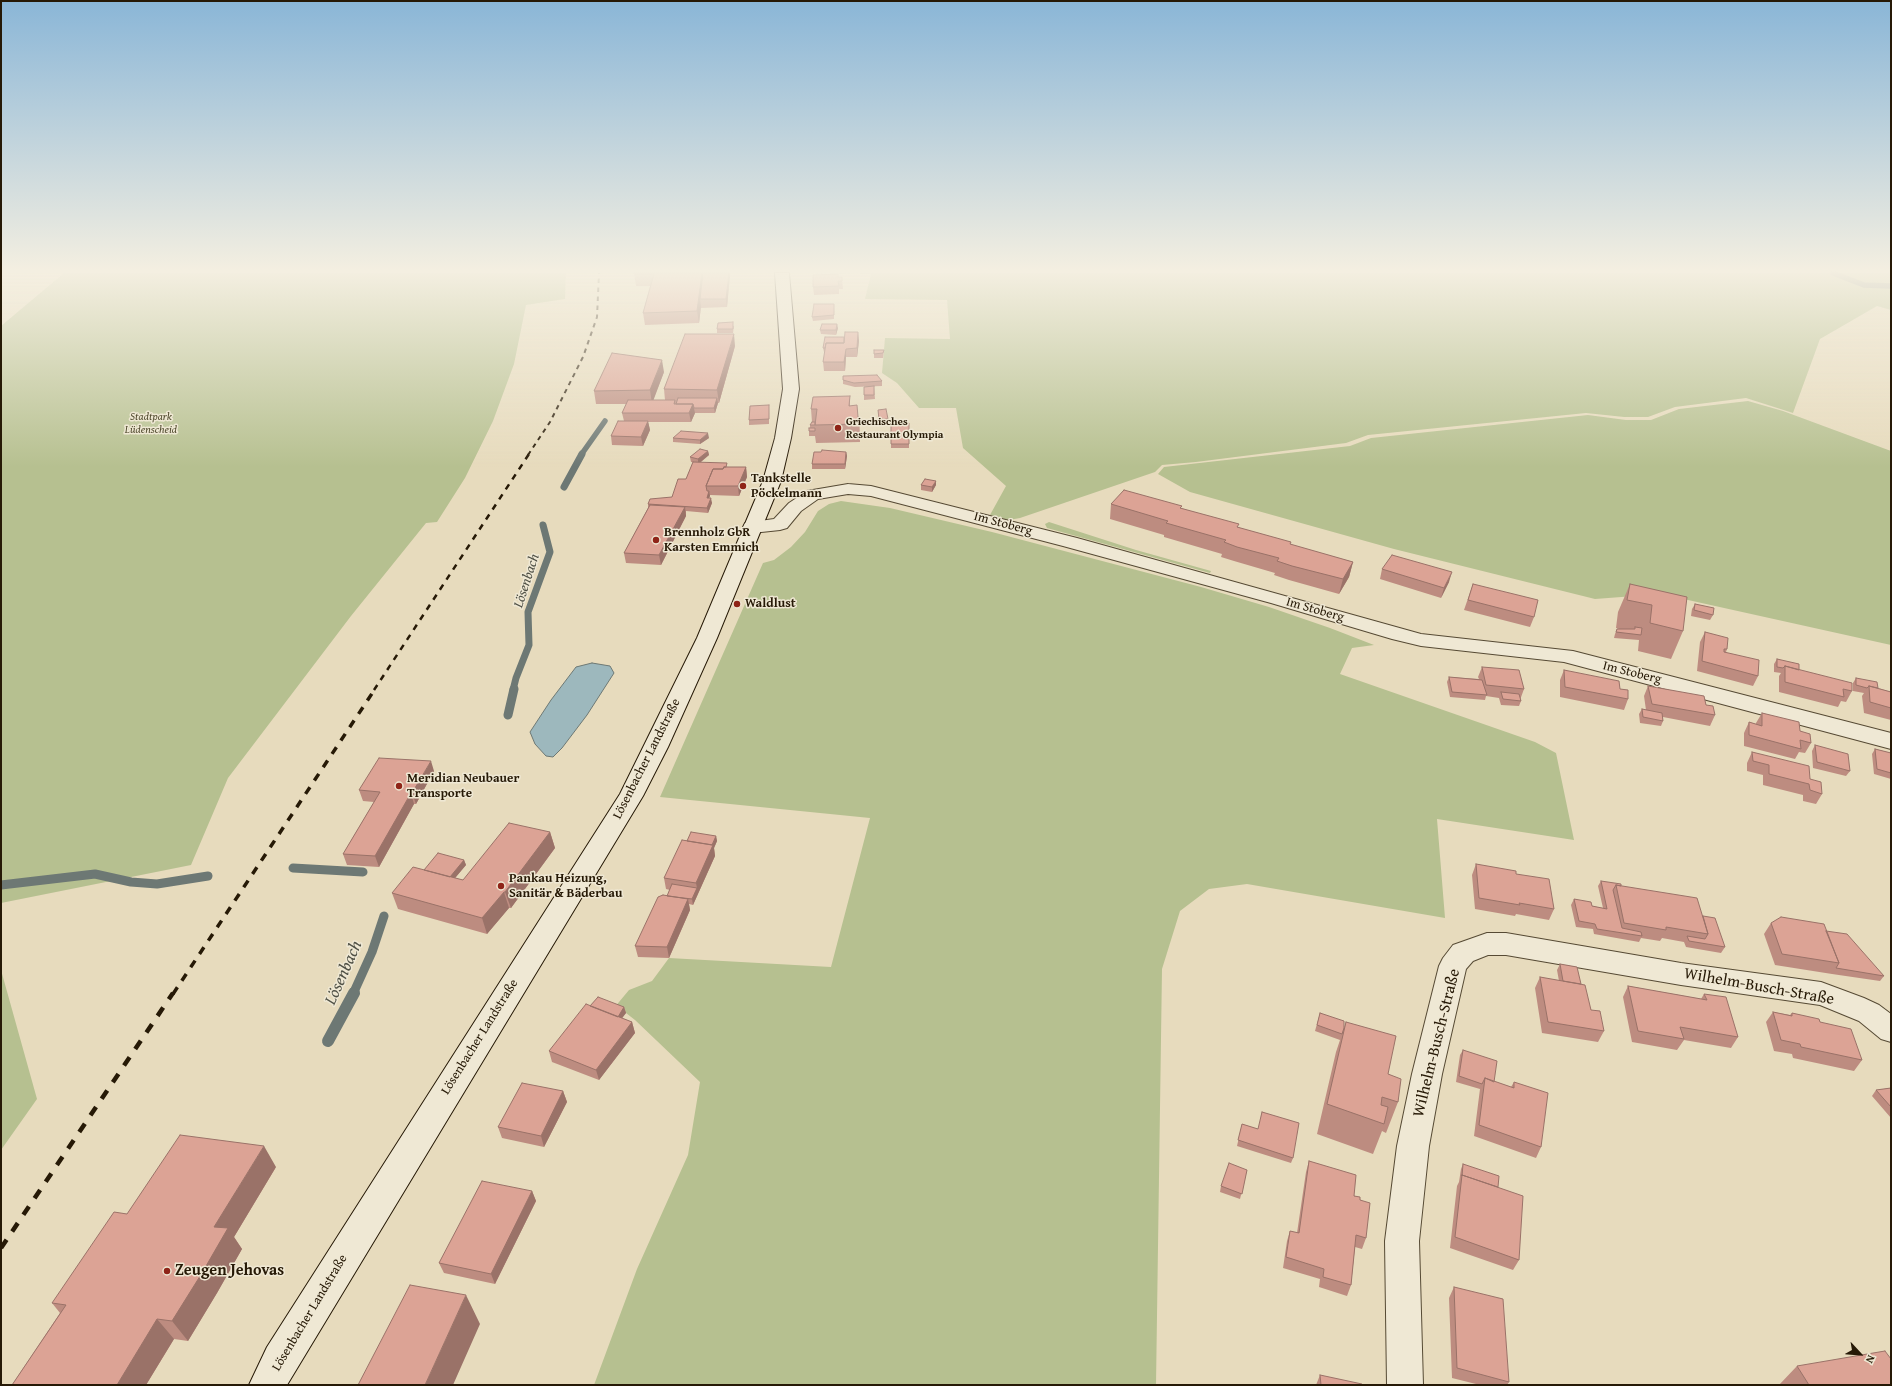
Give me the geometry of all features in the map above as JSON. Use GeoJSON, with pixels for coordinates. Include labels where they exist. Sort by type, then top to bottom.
{"type":"FeatureCollection","features":[{"type":"Feature","properties":{"kind":"street","name":"Lösenbacher Landstraße"},"geometry":{"type":"LineString","coordinates":[[267,1385],[284,1353],[631,796],[656,747],[707,638],[752,526],[772,481],[783,438],[791,389],[787,338]]}},
{"type":"Feature","properties":{"kind":"street","name":"Im Stoberg"},"geometry":{"type":"LineString","coordinates":[[752,526],[780,524],[795,507],[813,495],[848,489],[872,491],[1070,542],[1286,601],[1399,635],[1421,640],[1564,656],[1891,740]]}},
{"type":"Feature","properties":{"kind":"street","name":"Wilhelm-Busch-Straße"},"geometry":{"type":"LineString","coordinates":[[1405,1385],[1402,1241],[1413,1146],[1427,1074],[1453,966],[1463,953],[1487,944],[1506,944],[1681,974],[1821,994],[1869,1012],[1891,1030]]}},
{"type":"Feature","properties":{"kind":"green space","name":"Stadtpark Lüdenscheid"},"geometry":{"type":"Polygon","coordinates":[[[1,338],[519,338],[514,364],[493,421],[465,478],[437,522],[426,523],[351,616],[228,778],[191,865],[1,903],[1,338]]]}},
{"type":"Feature","properties":{"kind":"green space"},"geometry":{"type":"Polygon","coordinates":[[[885,338],[950,339],[950,338],[1822,338],[1820,339],[1793,413],[1746,398],[1675,407],[1648,417],[1624,417],[1586,413],[1368,435],[1346,443],[1162,465],[1155,472],[1020,518],[1009,520],[990,515],[1006,486],[963,448],[956,408],[919,408],[897,383],[882,373],[885,338]]]}},
{"type":"Feature","properties":{"kind":"green space"},"geometry":{"type":"Polygon","coordinates":[[[1748,401],[1783,411],[1891,451],[1891,645],[1661,594],[1595,599],[1394,549],[1190,492],[1158,474],[1164,467],[1350,446],[1371,438],[1588,415],[1626,420],[1651,420],[1679,409],[1748,401]]]}},
{"type":"Feature","properties":{"kind":"green space"},"geometry":{"type":"Polygon","coordinates":[[[841,501],[890,508],[992,532],[1201,587],[1269,607],[1330,628],[1374,645],[1352,648],[1340,674],[1535,742],[1556,753],[1574,840],[1437,819],[1445,918],[1247,884],[1209,889],[1180,911],[1162,969],[1156,1385],[594,1385],[637,1269],[688,1155],[700,1082],[635,1020],[626,1013],[614,1008],[629,990],[652,981],[669,958],[831,967],[870,818],[660,797],[763,563],[774,560],[791,547],[805,532],[818,511],[829,504],[841,501]]]}},
{"type":"Feature","properties":{"kind":"green space"},"geometry":{"type":"Polygon","coordinates":[[[1049,522],[1136,550],[1211,571],[1210,573],[1047,528],[1045,524],[1049,522]]]}},
{"type":"Feature","properties":{"kind":"green space"},"geometry":{"type":"Polygon","coordinates":[[[1,970],[37,1099],[1,1150],[1,970]]]}},
{"type":"Feature","properties":{"kind":"water"},"geometry":{"type":"Polygon","coordinates":[[[592,663],[610,666],[614,673],[587,715],[562,748],[553,757],[546,756],[535,744],[530,732],[551,700],[576,667],[592,663]]]}},
{"type":"Feature","properties":{"kind":"building"},"geometry":{"type":"Polygon","coordinates":[[[684,338],[733,338],[717,390],[664,389],[684,338]]]}},
{"type":"Feature","properties":{"kind":"building"},"geometry":{"type":"Polygon","coordinates":[[[825,338],[844,338],[844,343],[826,343],[825,348],[823,348],[825,338]]]}},
{"type":"Feature","properties":{"kind":"building"},"geometry":{"type":"Polygon","coordinates":[[[844,338],[858,338],[857,348],[846,349],[844,362],[823,362],[826,343],[844,343],[844,338]]]}},
{"type":"Feature","properties":{"kind":"building"},"geometry":{"type":"Polygon","coordinates":[[[874,350],[884,350],[883,353],[874,354],[874,350]]]}},
{"type":"Feature","properties":{"kind":"building"},"geometry":{"type":"Polygon","coordinates":[[[612,353],[662,360],[650,390],[594,391],[612,353]]]}},
{"type":"Feature","properties":{"kind":"building"},"geometry":{"type":"Polygon","coordinates":[[[877,375],[882,381],[854,383],[843,380],[843,376],[877,375]]]}},
{"type":"Feature","properties":{"kind":"building"},"geometry":{"type":"Polygon","coordinates":[[[874,386],[874,395],[864,395],[864,387],[874,386]]]}},
{"type":"Feature","properties":{"kind":"building"},"geometry":{"type":"Polygon","coordinates":[[[850,396],[849,406],[857,405],[859,424],[815,425],[817,409],[811,409],[813,397],[850,396]]]}},
{"type":"Feature","properties":{"kind":"building"},"geometry":{"type":"Polygon","coordinates":[[[678,398],[717,398],[714,408],[694,408],[693,404],[676,404],[678,398]]]}},
{"type":"Feature","properties":{"kind":"building"},"geometry":{"type":"Polygon","coordinates":[[[628,400],[675,400],[674,404],[693,404],[689,413],[622,413],[628,400]]]}},
{"type":"Feature","properties":{"kind":"building"},"geometry":{"type":"Polygon","coordinates":[[[769,405],[769,419],[749,420],[750,406],[769,405]]]}},
{"type":"Feature","properties":{"kind":"building"},"geometry":{"type":"Polygon","coordinates":[[[886,409],[888,419],[879,419],[878,410],[886,409]]]}},
{"type":"Feature","properties":{"kind":"building"},"geometry":{"type":"Polygon","coordinates":[[[618,421],[648,421],[641,437],[611,436],[618,421]]]}},
{"type":"Feature","properties":{"kind":"building"},"geometry":{"type":"Polygon","coordinates":[[[812,422],[815,422],[815,425],[810,425],[812,422]]]}},
{"type":"Feature","properties":{"kind":"building"},"geometry":{"type":"Polygon","coordinates":[[[891,423],[909,423],[909,444],[891,444],[891,423]]]}},
{"type":"Feature","properties":{"kind":"building"},"geometry":{"type":"Polygon","coordinates":[[[809,428],[815,428],[815,431],[809,431],[809,428]]]}},
{"type":"Feature","properties":{"kind":"building"},"geometry":{"type":"Polygon","coordinates":[[[681,431],[708,433],[700,440],[673,438],[681,431]]]}},
{"type":"Feature","properties":{"kind":"building"},"geometry":{"type":"Polygon","coordinates":[[[700,449],[708,451],[698,459],[690,457],[700,449]]]}},
{"type":"Feature","properties":{"kind":"building"},"geometry":{"type":"Polygon","coordinates":[[[822,450],[846,452],[845,464],[812,464],[814,452],[821,452],[822,450]]]}},
{"type":"Feature","properties":{"kind":"building"},"geometry":{"type":"Polygon","coordinates":[[[693,462],[727,463],[726,467],[723,469],[713,469],[706,486],[707,491],[709,491],[707,498],[711,498],[707,508],[648,504],[650,499],[672,497],[678,479],[686,479],[693,462]]]}},
{"type":"Feature","properties":{"kind":"building"},"geometry":{"type":"Polygon","coordinates":[[[724,467],[746,467],[738,486],[706,486],[713,469],[723,469],[724,467]]]}},
{"type":"Feature","properties":{"kind":"building"},"geometry":{"type":"Polygon","coordinates":[[[925,479],[936,481],[932,487],[921,485],[925,479]]]}},
{"type":"Feature","properties":{"kind":"building"},"geometry":{"type":"Polygon","coordinates":[[[1124,490],[1182,506],[1180,508],[1239,524],[1237,527],[1291,542],[1290,544],[1353,562],[1343,579],[1292,566],[1277,561],[1279,558],[1237,547],[1224,542],[1226,540],[1166,523],[1168,521],[1111,504],[1124,490]]]}},
{"type":"Feature","properties":{"kind":"building","name":"Brennholz GbR Karsten Emmich"},"geometry":{"type":"Polygon","coordinates":[[[650,505],[685,507],[659,555],[624,553],[650,505]]]}},
{"type":"Feature","properties":{"kind":"building"},"geometry":{"type":"Polygon","coordinates":[[[1392,555],[1452,572],[1444,588],[1382,569],[1392,555]]]}},
{"type":"Feature","properties":{"kind":"building"},"geometry":{"type":"Polygon","coordinates":[[[1473,584],[1538,600],[1534,617],[1468,600],[1473,584]]]}},
{"type":"Feature","properties":{"kind":"building"},"geometry":{"type":"Polygon","coordinates":[[[1630,584],[1687,597],[1683,631],[1650,623],[1652,605],[1627,600],[1630,584]]]}},
{"type":"Feature","properties":{"kind":"building"},"geometry":{"type":"Polygon","coordinates":[[[1695,604],[1714,608],[1713,615],[1694,610],[1695,604]]]}},
{"type":"Feature","properties":{"kind":"building"},"geometry":{"type":"Polygon","coordinates":[[[1635,627],[1642,628],[1641,635],[1616,632],[1617,629],[1635,629],[1635,627]]]}},
{"type":"Feature","properties":{"kind":"building"},"geometry":{"type":"Polygon","coordinates":[[[1705,632],[1728,638],[1727,649],[1724,649],[1724,652],[1759,660],[1758,676],[1702,661],[1705,632]]]}},
{"type":"Feature","properties":{"kind":"building"},"geometry":{"type":"Polygon","coordinates":[[[1777,659],[1799,664],[1799,670],[1785,666],[1783,668],[1777,667],[1777,659]]]}},
{"type":"Feature","properties":{"kind":"building"},"geometry":{"type":"Polygon","coordinates":[[[1785,666],[1852,683],[1852,691],[1843,689],[1844,697],[1785,682],[1785,666]]]}},
{"type":"Feature","properties":{"kind":"building"},"geometry":{"type":"Polygon","coordinates":[[[1482,667],[1519,670],[1524,689],[1486,685],[1482,667]]]}},
{"type":"Feature","properties":{"kind":"building"},"geometry":{"type":"Polygon","coordinates":[[[1564,670],[1619,681],[1620,689],[1628,690],[1628,699],[1565,687],[1564,670]]]}},
{"type":"Feature","properties":{"kind":"building"},"geometry":{"type":"Polygon","coordinates":[[[1449,677],[1482,680],[1487,695],[1452,692],[1449,677]]]}},
{"type":"Feature","properties":{"kind":"building"},"geometry":{"type":"Polygon","coordinates":[[[1856,678],[1877,682],[1878,688],[1869,686],[1867,688],[1856,685],[1856,678]]]}},
{"type":"Feature","properties":{"kind":"building"},"geometry":{"type":"Polygon","coordinates":[[[1648,686],[1704,696],[1706,705],[1713,706],[1715,715],[1652,704],[1648,686]]]}},
{"type":"Feature","properties":{"kind":"building"},"geometry":{"type":"Polygon","coordinates":[[[1869,686],[1891,692],[1891,708],[1870,702],[1869,686]]]}},
{"type":"Feature","properties":{"kind":"building"},"geometry":{"type":"Polygon","coordinates":[[[1501,692],[1519,694],[1521,701],[1503,699],[1501,692]]]}},
{"type":"Feature","properties":{"kind":"building"},"geometry":{"type":"Polygon","coordinates":[[[1642,709],[1662,713],[1663,721],[1643,717],[1642,709]]]}},
{"type":"Feature","properties":{"kind":"building"},"geometry":{"type":"Polygon","coordinates":[[[1762,713],[1799,722],[1800,731],[1810,734],[1811,743],[1800,740],[1801,749],[1749,735],[1749,722],[1762,726],[1762,713]]]}},
{"type":"Feature","properties":{"kind":"building"},"geometry":{"type":"Polygon","coordinates":[[[1815,745],[1848,754],[1850,771],[1817,762],[1815,745]]]}},
{"type":"Feature","properties":{"kind":"building"},"geometry":{"type":"Polygon","coordinates":[[[1875,749],[1891,753],[1891,773],[1877,769],[1875,749]]]}},
{"type":"Feature","properties":{"kind":"building"},"geometry":{"type":"Polygon","coordinates":[[[1752,752],[1809,766],[1810,779],[1821,782],[1822,794],[1810,790],[1809,784],[1769,774],[1769,765],[1753,761],[1752,752]]]}},
{"type":"Feature","properties":{"kind":"building"},"geometry":{"type":"Polygon","coordinates":[[[379,758],[431,761],[375,856],[343,854],[380,792],[359,790],[379,758]]]}},
{"type":"Feature","properties":{"kind":"building"},"geometry":{"type":"Polygon","coordinates":[[[509,823],[550,832],[505,892],[482,918],[392,893],[413,867],[463,880],[509,823]]]}},
{"type":"Feature","properties":{"kind":"building"},"geometry":{"type":"Polygon","coordinates":[[[691,832],[716,836],[712,845],[687,841],[691,832]]]}},
{"type":"Feature","properties":{"kind":"building"},"geometry":{"type":"Polygon","coordinates":[[[682,840],[713,845],[696,883],[664,878],[682,840]]]}},
{"type":"Feature","properties":{"kind":"building"},"geometry":{"type":"Polygon","coordinates":[[[438,853],[464,860],[450,877],[424,870],[438,853]]]}},
{"type":"Feature","properties":{"kind":"building"},"geometry":{"type":"Polygon","coordinates":[[[1476,864],[1516,871],[1516,874],[1549,879],[1554,909],[1479,898],[1476,864]]]}},
{"type":"Feature","properties":{"kind":"building"},"geometry":{"type":"Polygon","coordinates":[[[1601,881],[1621,884],[1621,886],[1616,885],[1613,890],[1622,928],[1641,932],[1642,936],[1597,929],[1595,924],[1579,921],[1574,899],[1591,902],[1592,906],[1607,909],[1601,881]]]}},
{"type":"Feature","properties":{"kind":"building"},"geometry":{"type":"Polygon","coordinates":[[[672,884],[697,888],[692,899],[667,896],[672,884]]]}},
{"type":"Feature","properties":{"kind":"building"},"geometry":{"type":"Polygon","coordinates":[[[1616,885],[1697,898],[1708,934],[1666,927],[1666,930],[1624,923],[1616,885]]]}},
{"type":"Feature","properties":{"kind":"building"},"geometry":{"type":"Polygon","coordinates":[[[663,895],[688,899],[667,947],[635,946],[658,897],[663,895]]]}},
{"type":"Feature","properties":{"kind":"building"},"geometry":{"type":"Polygon","coordinates":[[[1703,916],[1715,918],[1725,947],[1689,941],[1687,936],[1705,939],[1708,934],[1703,916]]]}},
{"type":"Feature","properties":{"kind":"building"},"geometry":{"type":"Polygon","coordinates":[[[1781,917],[1824,924],[1839,963],[1782,954],[1771,923],[1781,917]]]}},
{"type":"Feature","properties":{"kind":"building"},"geometry":{"type":"Polygon","coordinates":[[[1826,931],[1847,934],[1884,976],[1836,968],[1839,963],[1826,931]]]}},
{"type":"Feature","properties":{"kind":"building"},"geometry":{"type":"Polygon","coordinates":[[[1560,964],[1577,967],[1581,984],[1563,981],[1560,964]]]}},
{"type":"Feature","properties":{"kind":"building"},"geometry":{"type":"Polygon","coordinates":[[[1540,977],[1585,985],[1591,1010],[1600,1011],[1604,1031],[1548,1022],[1540,977]]]}},
{"type":"Feature","properties":{"kind":"building"},"geometry":{"type":"Polygon","coordinates":[[[1628,986],[1707,1000],[1704,994],[1726,997],[1738,1037],[1680,1027],[1684,1039],[1638,1031],[1628,986]]]}},
{"type":"Feature","properties":{"kind":"building"},"geometry":{"type":"Polygon","coordinates":[[[598,997],[624,1007],[618,1017],[590,1006],[598,997]]]}},
{"type":"Feature","properties":{"kind":"building"},"geometry":{"type":"Polygon","coordinates":[[[586,1004],[632,1022],[596,1070],[549,1051],[586,1004]]]}},
{"type":"Feature","properties":{"kind":"building"},"geometry":{"type":"Polygon","coordinates":[[[1773,1012],[1792,1016],[1792,1013],[1819,1019],[1820,1022],[1851,1029],[1862,1060],[1801,1047],[1800,1044],[1781,1040],[1773,1012]]]}},
{"type":"Feature","properties":{"kind":"building"},"geometry":{"type":"Polygon","coordinates":[[[1320,1013],[1344,1021],[1342,1034],[1317,1025],[1320,1013]]]}},
{"type":"Feature","properties":{"kind":"building"},"geometry":{"type":"Polygon","coordinates":[[[1346,1022],[1396,1036],[1388,1074],[1401,1079],[1398,1102],[1382,1097],[1381,1105],[1388,1107],[1384,1124],[1327,1104],[1346,1022]]]}},
{"type":"Feature","properties":{"kind":"building"},"geometry":{"type":"Polygon","coordinates":[[[1463,1050],[1497,1061],[1494,1082],[1485,1078],[1482,1084],[1459,1076],[1463,1050]]]}},
{"type":"Feature","properties":{"kind":"building"},"geometry":{"type":"Polygon","coordinates":[[[1485,1078],[1514,1088],[1514,1082],[1548,1093],[1541,1147],[1479,1125],[1485,1078]]]}},
{"type":"Feature","properties":{"kind":"building"},"geometry":{"type":"Polygon","coordinates":[[[522,1083],[563,1091],[541,1136],[498,1127],[522,1083]]]}},
{"type":"Feature","properties":{"kind":"building"},"geometry":{"type":"Polygon","coordinates":[[[1891,1088],[1891,1107],[1876,1090],[1891,1088]]]}},
{"type":"Feature","properties":{"kind":"building"},"geometry":{"type":"Polygon","coordinates":[[[1262,1112],[1299,1123],[1293,1158],[1238,1140],[1242,1124],[1258,1129],[1262,1112]]]}},
{"type":"Feature","properties":{"kind":"building","name":"Zeugen Jehovas"},"geometry":{"type":"Polygon","coordinates":[[[180,1135],[264,1146],[214,1227],[228,1228],[172,1321],[157,1319],[117,1385],[12,1385],[66,1305],[52,1303],[114,1212],[127,1214],[180,1135]]]}},
{"type":"Feature","properties":{"kind":"building"},"geometry":{"type":"Polygon","coordinates":[[[1309,1161],[1356,1175],[1354,1196],[1360,1197],[1360,1200],[1370,1203],[1366,1238],[1356,1235],[1351,1285],[1323,1277],[1324,1269],[1286,1257],[1290,1231],[1299,1233],[1309,1161]]]}},
{"type":"Feature","properties":{"kind":"building"},"geometry":{"type":"Polygon","coordinates":[[[1229,1163],[1247,1170],[1242,1194],[1221,1186],[1229,1163]]]}},
{"type":"Feature","properties":{"kind":"building"},"geometry":{"type":"Polygon","coordinates":[[[1463,1164],[1499,1176],[1498,1187],[1462,1175],[1463,1164]]]}},
{"type":"Feature","properties":{"kind":"building"},"geometry":{"type":"Polygon","coordinates":[[[1462,1175],[1523,1196],[1519,1260],[1455,1237],[1462,1175]]]}},
{"type":"Feature","properties":{"kind":"building"},"geometry":{"type":"Polygon","coordinates":[[[482,1181],[532,1191],[491,1274],[439,1263],[482,1181]]]}},
{"type":"Feature","properties":{"kind":"building"},"geometry":{"type":"Polygon","coordinates":[[[410,1285],[466,1295],[425,1385],[358,1385],[410,1285]]]}},
{"type":"Feature","properties":{"kind":"building"},"geometry":{"type":"Polygon","coordinates":[[[1454,1287],[1503,1299],[1509,1382],[1457,1368],[1454,1287]]]}},
{"type":"Feature","properties":{"kind":"building"},"geometry":{"type":"Polygon","coordinates":[[[1885,1351],[1891,1359],[1891,1385],[1809,1385],[1797,1366],[1885,1351]]]}},
{"type":"Feature","properties":{"kind":"building"},"geometry":{"type":"Polygon","coordinates":[[[1320,1375],[1362,1384],[1362,1385],[1321,1385],[1320,1375]]]}},
{"type":"Feature","properties":{"kind":"waterway","name":"Lösenbach"},"geometry":{"type":"LineString","coordinates":[[581,455],[605,421]]}},
{"type":"Feature","properties":{"kind":"waterway","name":"Lösenbach"},"geometry":{"type":"LineString","coordinates":[[564,487],[582,454]]}},
{"type":"Feature","properties":{"kind":"waterway","name":"Lösenbach"},"geometry":{"type":"LineString","coordinates":[[513,690],[529,645],[528,612],[550,552],[543,525]]}},
{"type":"Feature","properties":{"kind":"waterway","name":"Lösenbach"},"geometry":{"type":"LineString","coordinates":[[508,715],[514,689]]}},
{"type":"Feature","properties":{"kind":"waterway"},"geometry":{"type":"LineString","coordinates":[[293,868],[363,872]]}},
{"type":"Feature","properties":{"kind":"waterway"},"geometry":{"type":"LineString","coordinates":[[1,885],[95,874],[131,882],[157,884],[208,876]]}},
{"type":"Feature","properties":{"kind":"waterway","name":"Lösenbach"},"geometry":{"type":"LineString","coordinates":[[353,994],[372,952],[384,916]]}},
{"type":"Feature","properties":{"kind":"waterway","name":"Lösenbach"},"geometry":{"type":"LineString","coordinates":[[328,1041],[354,993]]}},
{"type":"Feature","properties":{"kind":"railway"},"geometry":{"type":"LineString","coordinates":[[528,455],[550,422],[583,357],[590,338]]}},
{"type":"Feature","properties":{"kind":"railway"},"geometry":{"type":"LineString","coordinates":[[374,690],[529,454]]}},
{"type":"Feature","properties":{"kind":"railway"},"geometry":{"type":"LineString","coordinates":[[173,994],[375,689]]}},
{"type":"Feature","properties":{"kind":"railway"},"geometry":{"type":"LineString","coordinates":[[1,1248],[173,993]]}},
{"type":"Feature","properties":{"kind":"place","name":"Griechisches Restaurant Olympia"},"geometry":{"type":"Point","coordinates":[838,428]}},
{"type":"Feature","properties":{"kind":"place","name":"Tankstelle Pöckelmann"},"geometry":{"type":"Point","coordinates":[743,486]}},
{"type":"Feature","properties":{"kind":"place","name":"Brennholz GbR Karsten Emmich"},"geometry":{"type":"Point","coordinates":[656,540]}},
{"type":"Feature","properties":{"kind":"place","name":"Waldlust"},"geometry":{"type":"Point","coordinates":[737,604]}},
{"type":"Feature","properties":{"kind":"place","name":"Meridian Neubauer Transporte"},"geometry":{"type":"Point","coordinates":[399,786]}},
{"type":"Feature","properties":{"kind":"place","name":"Pankau Heizung, Sanitär & Bäderbau"},"geometry":{"type":"Point","coordinates":[501,886]}},
{"type":"Feature","properties":{"kind":"place","name":"Zeugen Jehovas"},"geometry":{"type":"Point","coordinates":[167,1271]}}]}
